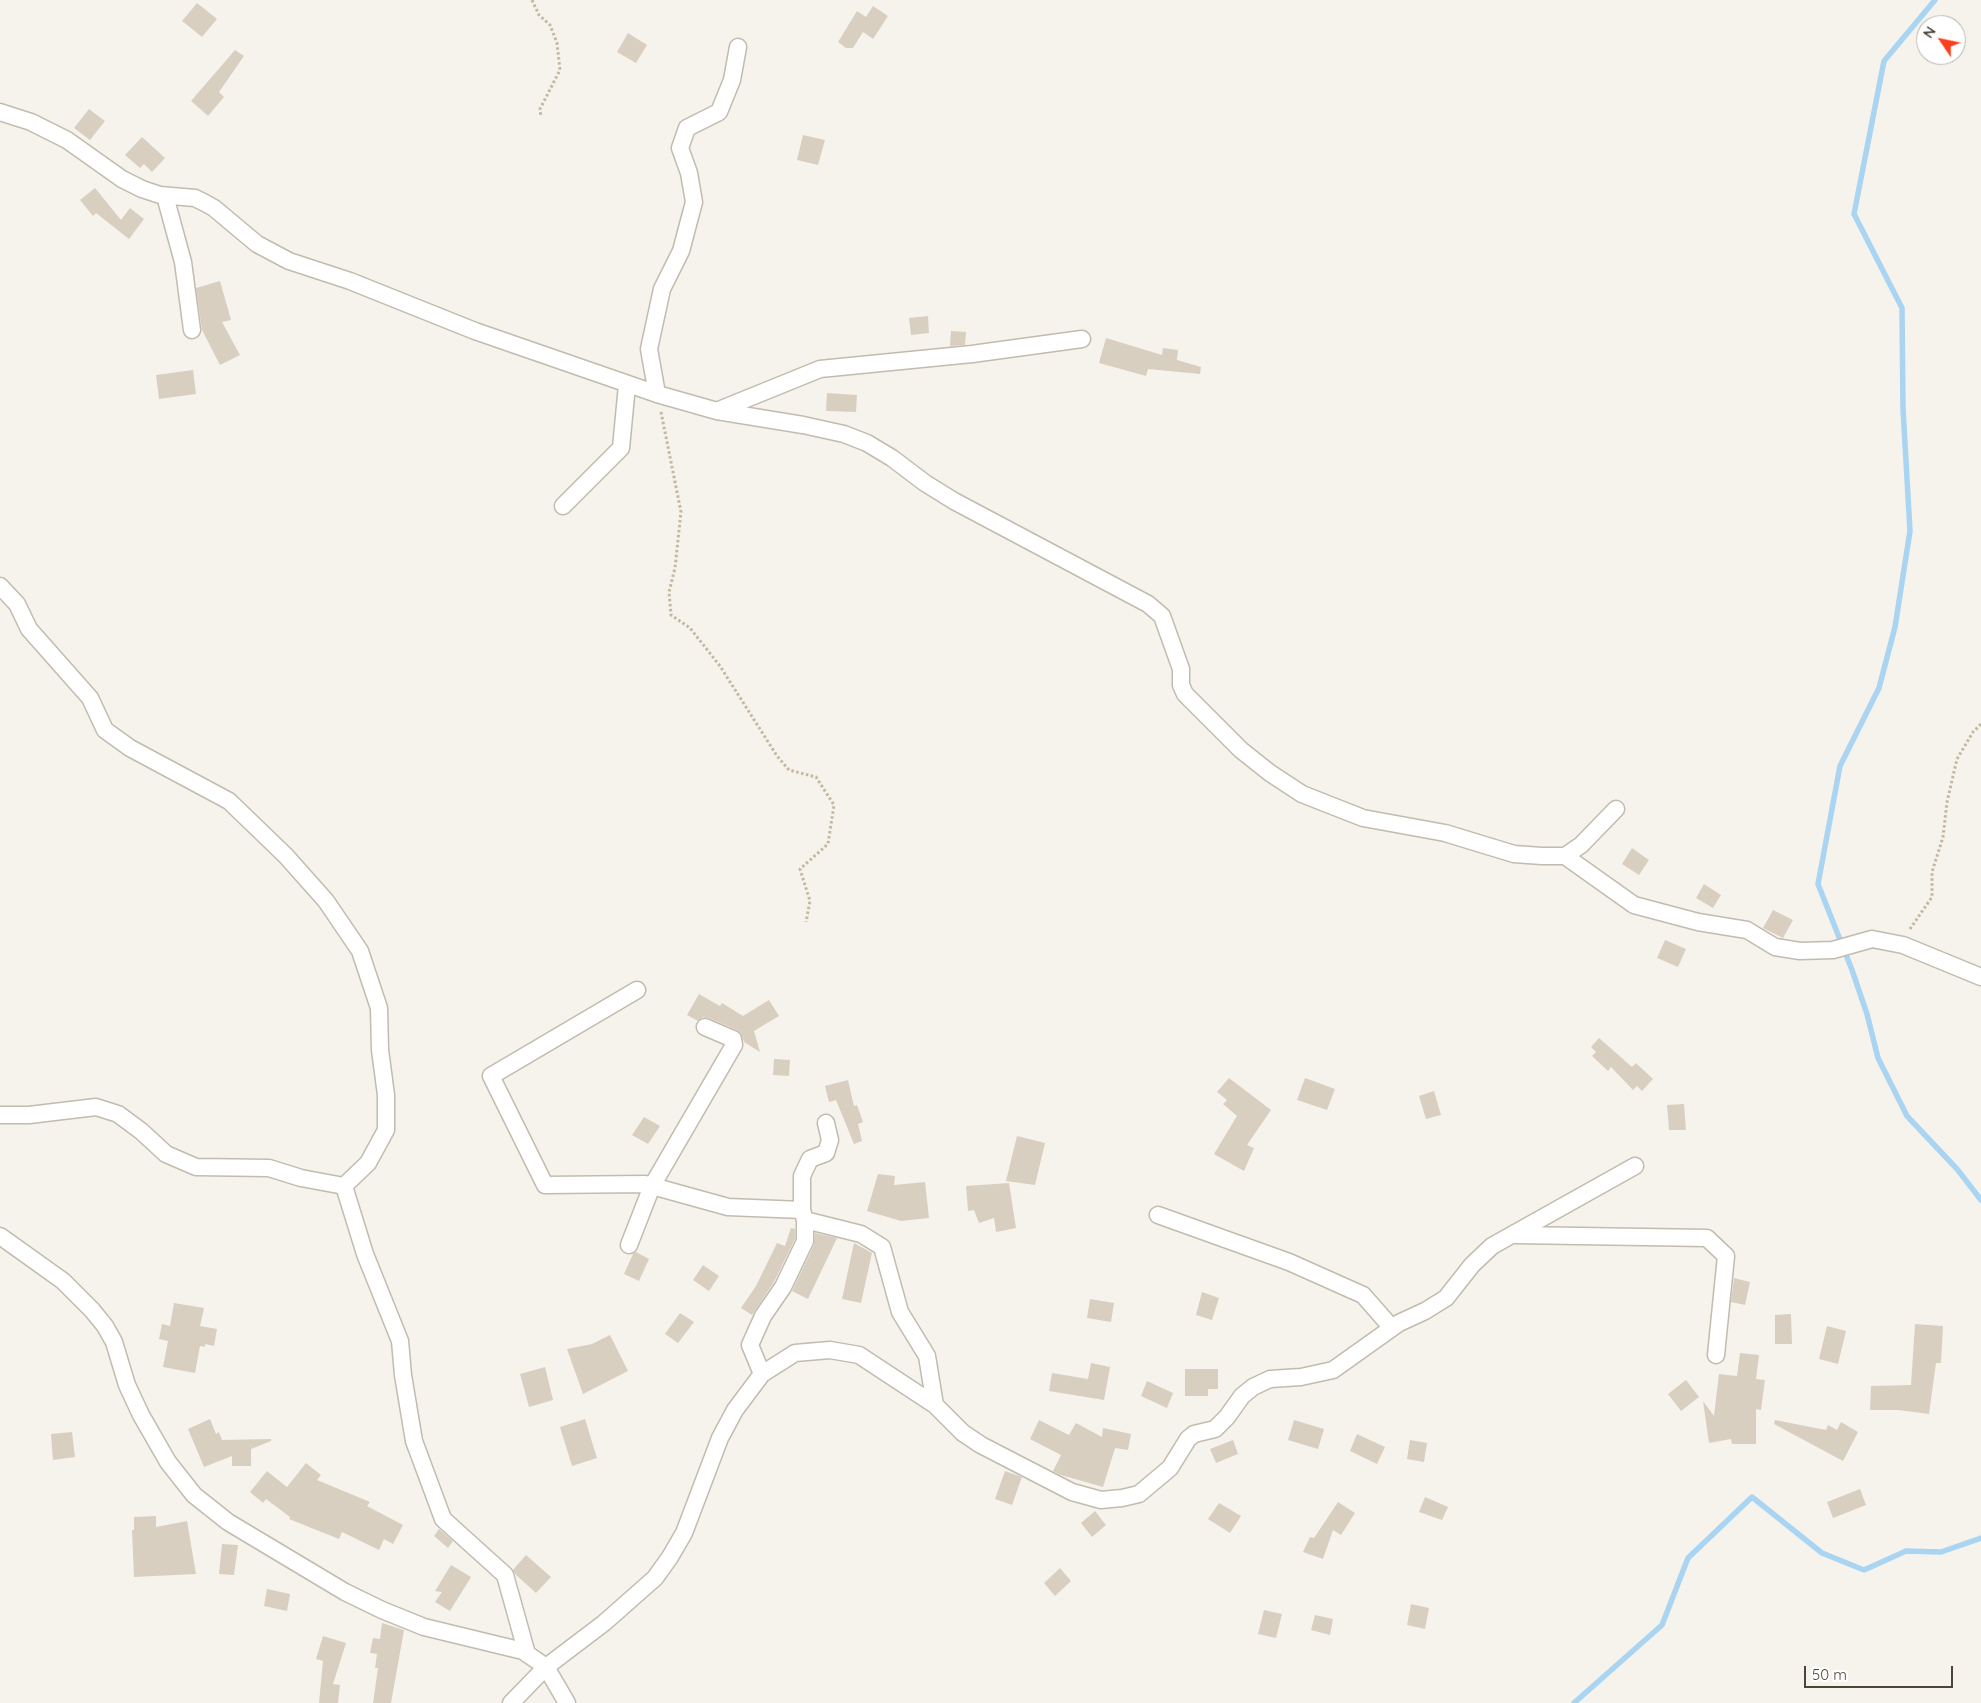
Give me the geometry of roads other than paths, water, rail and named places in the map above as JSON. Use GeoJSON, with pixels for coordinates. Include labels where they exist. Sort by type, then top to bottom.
{"type":"FeatureCollection","features":[{"type":"Feature","properties":{"kind":"street"},"geometry":{"type":"LineString","coordinates":[[657,394],[649,349],[662,289],[680,251],[694,202],[689,173],[680,148],[687,128],[719,112],[732,80],[738,47]]}},
{"type":"Feature","properties":{"kind":"street"},"geometry":{"type":"LineString","coordinates":[[0,112],[48,130],[67,140],[122,179],[142,189],[165,196],[195,198],[205,203],[214,208],[256,244],[289,261],[350,281],[475,331],[627,385],[717,410],[803,424],[844,434],[867,443],[954,501],[1148,604],[1162,616],[1181,669],[1181,685],[1185,694],[1241,750],[1270,773],[1302,794],[1363,818],[1445,832],[1514,854],[1565,856],[1634,905],[1698,922],[1747,930],[1775,947],[1800,952],[1833,950],[1872,939],[1903,946],[1981,977]]}},
{"type":"Feature","properties":{"kind":"street"},"geometry":{"type":"LineString","coordinates":[[165,196],[183,262],[192,330]]}},
{"type":"Feature","properties":{"kind":"street"},"geometry":{"type":"LineString","coordinates":[[717,410],[820,369],[972,354],[1082,340]]}},
{"type":"Feature","properties":{"kind":"street"},"geometry":{"type":"LineString","coordinates":[[563,506],[621,448],[627,385]]}},
{"type":"Feature","properties":{"kind":"street"},"geometry":{"type":"LineString","coordinates":[[0,586],[17,604],[29,628],[90,698],[106,730],[130,748],[229,801],[286,856],[321,895],[360,951],[379,1008],[380,1050],[386,1095],[386,1130],[368,1163],[344,1186]]}},
{"type":"Feature","properties":{"kind":"street"},"geometry":{"type":"LineString","coordinates":[[1565,856],[1580,845],[1616,809]]}},
{"type":"Feature","properties":{"kind":"street"},"geometry":{"type":"LineString","coordinates":[[637,990],[491,1076],[545,1185],[645,1184],[728,1207],[804,1215],[861,1234],[882,1247],[900,1312],[927,1356],[935,1405]]}},
{"type":"Feature","properties":{"kind":"street"},"geometry":{"type":"LineString","coordinates":[[629,1245],[652,1186],[734,1045],[733,1039],[705,1027]]}},
{"type":"Feature","properties":{"kind":"street"},"geometry":{"type":"LineString","coordinates":[[0,1115],[29,1116],[96,1107],[118,1114],[141,1131],[166,1154],[196,1167],[269,1168],[301,1178],[344,1186]]}},
{"type":"Feature","properties":{"kind":"street"},"geometry":{"type":"LineString","coordinates":[[762,1374],[750,1345],[763,1316],[783,1287],[805,1241],[802,1176],[810,1159],[826,1153],[830,1140],[826,1123]]}},
{"type":"Feature","properties":{"kind":"street"},"geometry":{"type":"LineString","coordinates":[[510,1703],[546,1667],[655,1578],[684,1533],[720,1438],[734,1410],[762,1374],[795,1353],[830,1350],[858,1355],[935,1405],[963,1433],[981,1445],[1072,1492],[1101,1500],[1122,1498],[1139,1494],[1170,1468],[1188,1439],[1194,1434],[1215,1429],[1228,1418],[1242,1396],[1253,1387],[1270,1379],[1301,1377],[1333,1370],[1399,1323],[1425,1312],[1446,1298],[1472,1266],[1492,1246],[1635,1166]]}},
{"type":"Feature","properties":{"kind":"street"},"geometry":{"type":"LineString","coordinates":[[344,1186],[365,1254],[400,1341],[403,1375],[414,1442],[443,1519],[505,1575],[527,1654]]}},
{"type":"Feature","properties":{"kind":"street"},"geometry":{"type":"LineString","coordinates":[[1158,1214],[1289,1262],[1363,1295],[1392,1328]]}},
{"type":"Feature","properties":{"kind":"street"},"geometry":{"type":"LineString","coordinates":[[1516,1234],[1707,1238],[1726,1256],[1716,1355]]}},
{"type":"Feature","properties":{"kind":"street"},"geometry":{"type":"LineString","coordinates":[[0,1236],[63,1281],[105,1326],[114,1342],[128,1385],[141,1415],[168,1462],[194,1495],[228,1522],[345,1592],[382,1610],[424,1627],[492,1643],[527,1654],[546,1667],[567,1703]]}},
{"type":"Feature","properties":{"kind":"waterway"},"geometry":{"type":"LineString","coordinates":[[1935,0],[1884,61],[1854,214],[1902,308],[1903,409],[1910,531],[1895,627],[1879,688],[1840,766],[1818,884],[1852,970],[1867,1014],[1878,1058],[1907,1116],[1957,1169],[1981,1200]]}},
{"type":"Feature","properties":{"kind":"waterway"},"geometry":{"type":"LineString","coordinates":[[1574,1703],[1662,1625],[1688,1558],[1752,1497],[1822,1553],[1864,1570],[1906,1551],[1941,1552],[1981,1538]]}}]}
